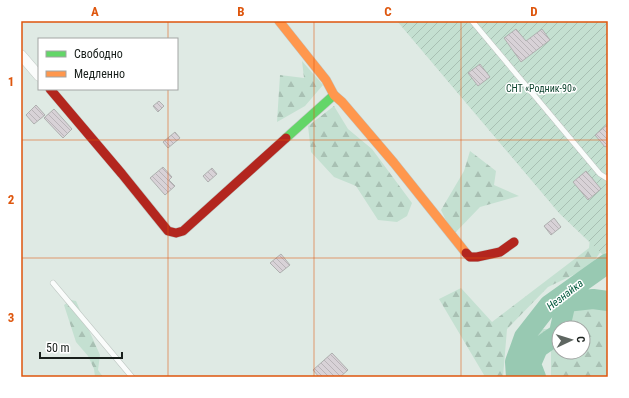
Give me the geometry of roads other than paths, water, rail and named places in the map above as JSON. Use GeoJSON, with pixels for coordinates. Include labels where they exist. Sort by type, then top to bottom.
{"type":"FeatureCollection","features":[{"type":"Feature","properties":{"kind":"street"},"geometry":{"type":"LineString","coordinates":[[279,21],[326,80],[334,95],[342,102],[394,163],[470,257],[500,252],[514,242]]}},
{"type":"Feature","properties":{"kind":"street"},"geometry":{"type":"LineString","coordinates":[[21,55],[38,75]]}},
{"type":"Feature","properties":{"kind":"street"},"geometry":{"type":"LineString","coordinates":[[51,90],[168,231],[173,234],[178,234],[183,231],[334,95]]}},
{"type":"Feature","properties":{"kind":"lane"},"geometry":{"type":"LineString","coordinates":[[472,21],[600,174],[608,179]]}},
{"type":"Feature","properties":{"kind":"lane"},"geometry":{"type":"LineString","coordinates":[[53,283],[132,377]]}},
{"type":"Feature","properties":{"kind":"waterway","name":"Незнайка"},"geometry":{"type":"LineString","coordinates":[[516,377],[515,362],[524,337],[549,305],[608,263]]}},
{"type":"Feature","properties":{"kind":"waterway","name":"Незнайка"},"geometry":{"type":"LineString","coordinates":[[562,320],[566,302],[593,299],[608,301]]}},
{"type":"Feature","properties":{"kind":"waterway","name":"Незнайка"},"geometry":{"type":"LineString","coordinates":[[536,377],[531,364],[538,348],[551,339]]}},
{"type":"Feature","properties":{"kind":"park label","name":"СНТ «Родник-90»"},"geometry":{"type":"Point","coordinates":[541,88]}}]}
